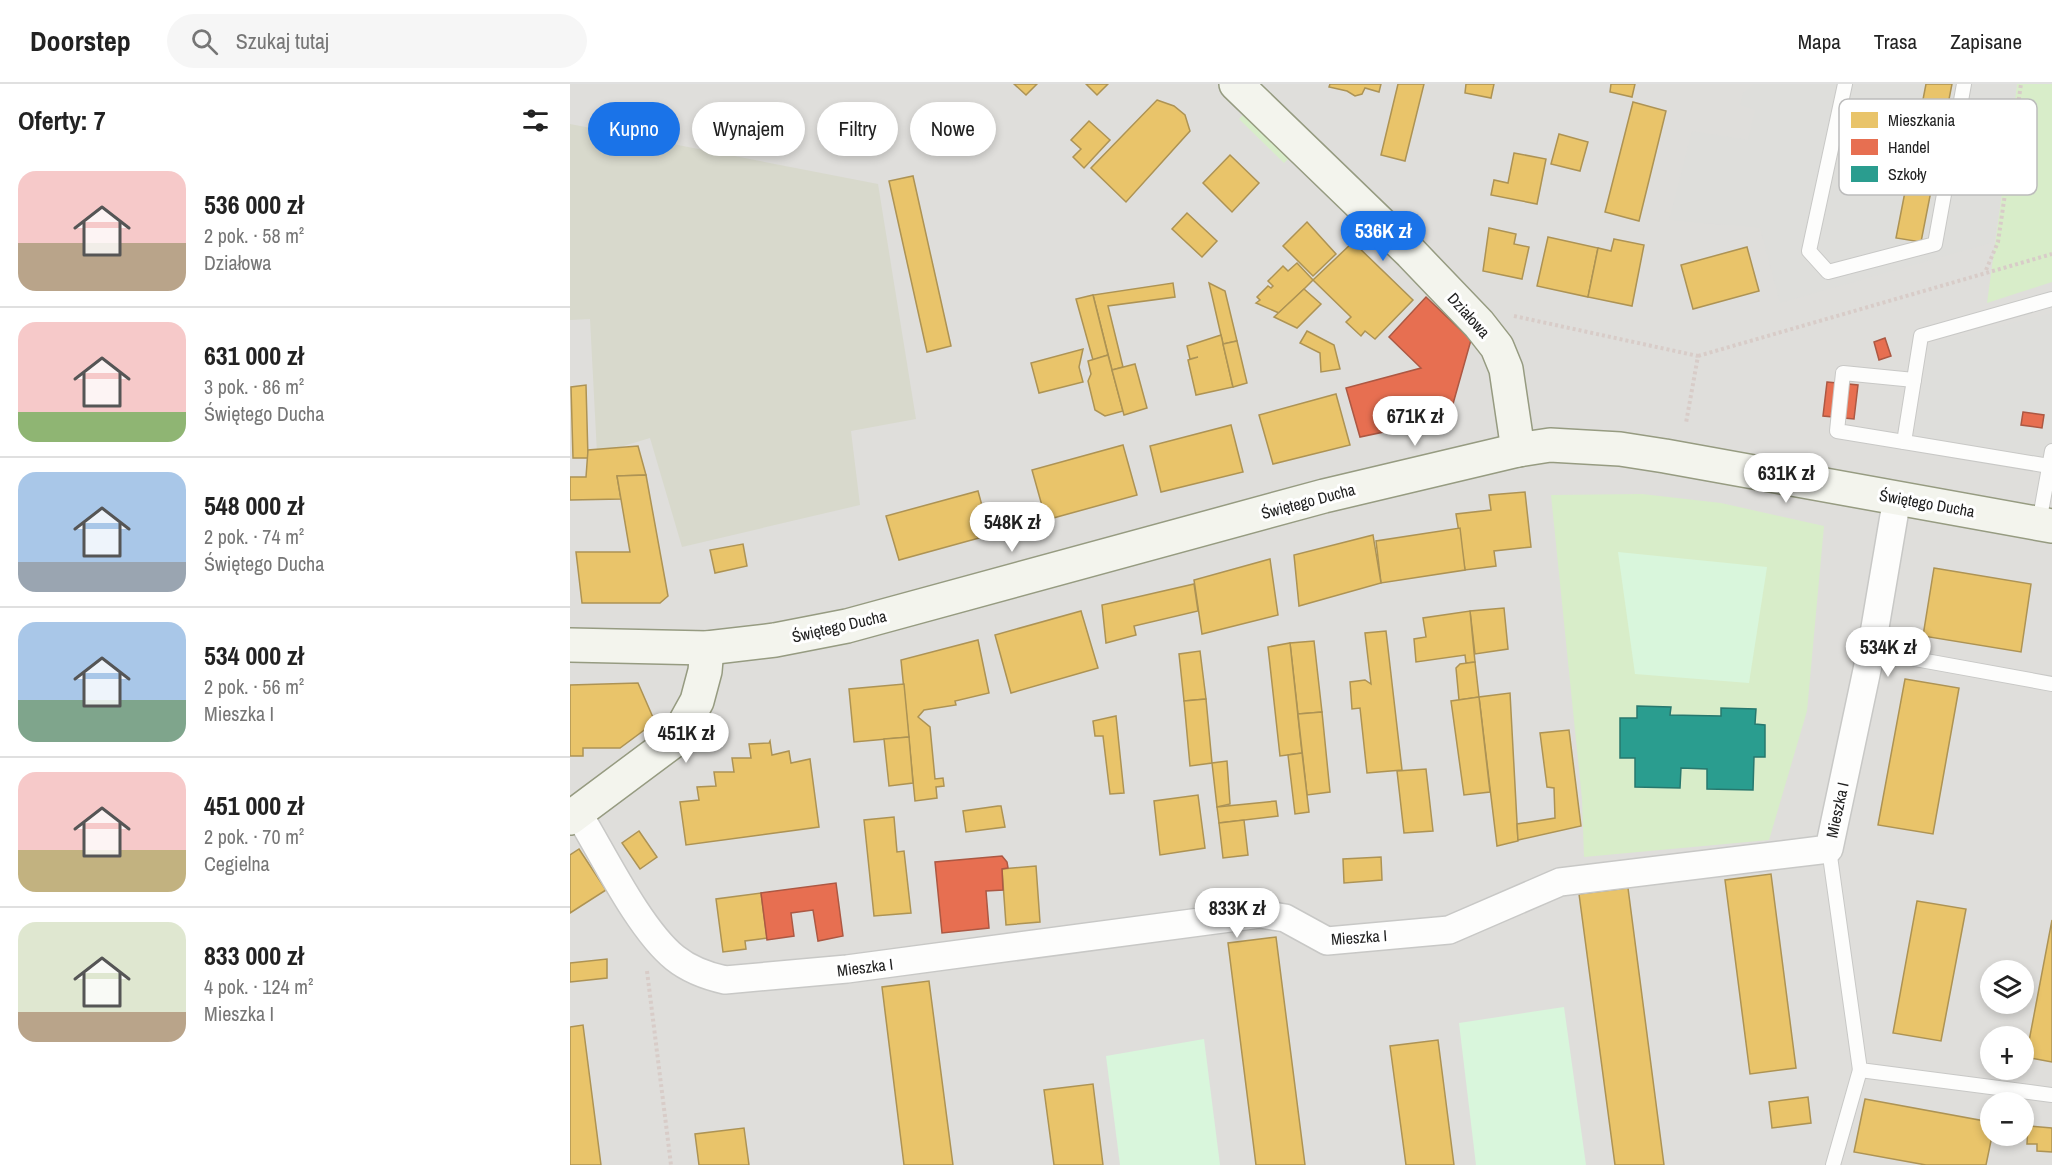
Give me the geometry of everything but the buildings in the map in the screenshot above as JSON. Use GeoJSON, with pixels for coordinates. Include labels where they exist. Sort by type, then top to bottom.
{"type":"FeatureCollection","features":[{"type":"Feature","properties":{"kind":"street","name":"Działowa"},"geometry":{"type":"LineString","coordinates":[[1236,84],[1411,253],[1479,324],[1497,347],[1506,369],[1518,450]]}},
{"type":"Feature","properties":{"kind":"street","name":"Świętego Ducha"},"geometry":{"type":"LineString","coordinates":[[570,645],[706,648],[774,640],[847,626],[1313,499],[1518,450],[1550,445],[1620,449],[2045,525]]}},
{"type":"Feature","properties":{"kind":"street","name":"Mieszka I"},"geometry":{"type":"LineString","coordinates":[[574,815],[652,952],[706,976],[725,980],[847,969],[1260,914],[1285,918],[1327,941],[1449,930],[1560,882],[1829,849],[1871,651],[1897,498]]}},
{"type":"Feature","properties":{"kind":"street"},"geometry":{"type":"LineString","coordinates":[[574,815],[676,739],[698,701],[705,671],[706,648]]}},
{"type":"Feature","properties":{"kind":"lane"},"geometry":{"type":"LineString","coordinates":[[1842,99],[1845,84]]}},
{"type":"Feature","properties":{"kind":"lane"},"geometry":{"type":"LineString","coordinates":[[1961,99],[1964,84]]}},
{"type":"Feature","properties":{"kind":"lane"},"geometry":{"type":"LineString","coordinates":[[1839,112],[1809,251],[1828,272],[1935,244],[1944,195]]}},
{"type":"Feature","properties":{"kind":"lane"},"geometry":{"type":"LineString","coordinates":[[1904,442],[1921,336],[2052,299]]}},
{"type":"Feature","properties":{"kind":"lane"},"geometry":{"type":"LineString","coordinates":[[1914,380],[1843,373],[1836,431],[2049,466]]}},
{"type":"Feature","properties":{"kind":"lane"},"geometry":{"type":"LineString","coordinates":[[2045,525],[2052,451]]}},
{"type":"Feature","properties":{"kind":"lane"},"geometry":{"type":"LineString","coordinates":[[1871,651],[2052,684]]}},
{"type":"Feature","properties":{"kind":"lane"},"geometry":{"type":"LineString","coordinates":[[1829,849],[1860,1070],[1833,1165]]}},
{"type":"Feature","properties":{"kind":"lane"},"geometry":{"type":"LineString","coordinates":[[1860,1070],[2052,1095]]}},
{"type":"Feature","properties":{"kind":"path"},"geometry":{"type":"LineString","coordinates":[[2019,99],[2021,84]]}},
{"type":"Feature","properties":{"kind":"path"},"geometry":{"type":"LineString","coordinates":[[1985,271],[1998,242],[2005,195]]}},
{"type":"Feature","properties":{"kind":"path"},"geometry":{"type":"LineString","coordinates":[[1514,315],[1698,356],[1985,271],[2052,254]]}},
{"type":"Feature","properties":{"kind":"path"},"geometry":{"type":"LineString","coordinates":[[1686,423],[1698,356]]}},
{"type":"Feature","properties":{"kind":"path"},"geometry":{"type":"LineString","coordinates":[[652,952],[670,1165]]}},
{"type":"Feature","properties":{"kind":"shaded area"},"geometry":{"type":"Polygon","coordinates":[[[570,84],[2052,84],[2052,1165],[570,1165],[570,84]]]}},
{"type":"Feature","properties":{"kind":"shaded area"},"geometry":{"type":"Polygon","coordinates":[[[1754,84],[2017,84],[2015,99],[1839,99],[1839,195],[2001,195],[1994,242],[1780,303],[1760,228],[1669,220],[1692,131],[1748,140],[1755,110],[1740,105],[1743,93],[1754,84]]]}},
{"type":"Feature","properties":{"kind":"shaded area"},"geometry":{"type":"Polygon","coordinates":[[[570,124],[588,128],[588,156],[680,156],[680,145],[692,148],[692,156],[734,156],[878,184],[916,419],[851,431],[860,505],[682,547],[650,438],[597,454],[590,319],[570,320],[570,124]]]}},
{"type":"Feature","properties":{"kind":"shaded area"},"geometry":{"type":"Polygon","coordinates":[[[2052,313],[2052,460],[1914,436],[1929,344],[2052,313]]]}},
{"type":"Feature","properties":{"kind":"green space"},"geometry":{"type":"Polygon","coordinates":[[[2017,84],[2052,84],[2052,282],[1987,303],[2002,195],[2037,195],[2037,99],[2015,99],[2017,84]]]}},
{"type":"Feature","properties":{"kind":"green space"},"geometry":{"type":"Polygon","coordinates":[[[1244,114],[1289,158],[1284,163],[1239,119],[1244,114]]]}},
{"type":"Feature","properties":{"kind":"green space"},"geometry":{"type":"Polygon","coordinates":[[[1642,494],[1721,503],[1824,526],[1807,711],[1769,840],[1584,857],[1582,799],[1551,495],[1642,494]]]}},
{"type":"Feature","properties":{"kind":"green space"},"geometry":{"type":"Polygon","coordinates":[[[1618,552],[1767,567],[1749,683],[1635,674],[1618,552]]]}},
{"type":"Feature","properties":{"kind":"green space"},"geometry":{"type":"Polygon","coordinates":[[[1564,1007],[1586,1165],[1476,1165],[1459,1023],[1564,1007]]]}},
{"type":"Feature","properties":{"kind":"green space"},"geometry":{"type":"Polygon","coordinates":[[[1204,1039],[1220,1165],[1120,1165],[1106,1056],[1204,1039]]]}}]}
